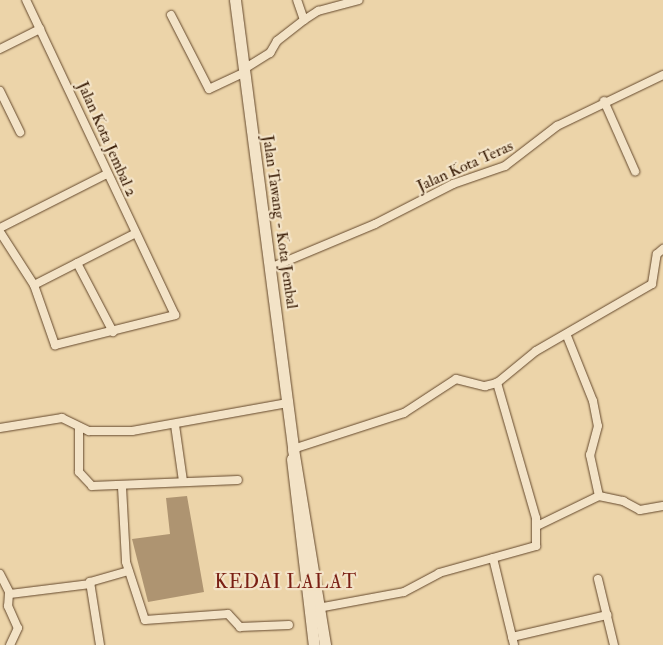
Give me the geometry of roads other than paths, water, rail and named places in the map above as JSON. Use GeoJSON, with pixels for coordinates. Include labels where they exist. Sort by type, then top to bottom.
{"type":"FeatureCollection","features":[{"type":"Feature","properties":{"kind":"main road","name":"Jalan Tawang - Kota Jembal"},"geometry":{"type":"LineString","coordinates":[[234,0],[293,449],[325,645]]}},
{"type":"Feature","properties":{"kind":"main road","name":"Jalan Tawang - Kota Jembal"},"geometry":{"type":"LineString","coordinates":[[293,449],[291,474],[312,643]]}},
{"type":"Feature","properties":{"kind":"street","name":"Jalan Kota Jembal 2"},"geometry":{"type":"LineString","coordinates":[[26,0],[83,115],[105,175],[136,233],[175,316],[113,332]]}},
{"type":"Feature","properties":{"kind":"street"},"geometry":{"type":"LineString","coordinates":[[297,0],[304,20]]}},
{"type":"Feature","properties":{"kind":"street"},"geometry":{"type":"LineString","coordinates":[[171,15],[209,89],[244,71],[270,53],[277,41],[312,12],[359,0]]}},
{"type":"Feature","properties":{"kind":"street"},"geometry":{"type":"LineString","coordinates":[[0,48],[40,28]]}},
{"type":"Feature","properties":{"kind":"street","name":"Jalan Kota Teras"},"geometry":{"type":"LineString","coordinates":[[270,268],[375,224],[452,184],[505,166],[557,126],[604,101],[663,75]]}},
{"type":"Feature","properties":{"kind":"street"},"geometry":{"type":"LineString","coordinates":[[0,91],[20,132]]}},
{"type":"Feature","properties":{"kind":"street"},"geometry":{"type":"LineString","coordinates":[[604,101],[635,171]]}},
{"type":"Feature","properties":{"kind":"street"},"geometry":{"type":"LineString","coordinates":[[0,228],[105,175]]}},
{"type":"Feature","properties":{"kind":"street"},"geometry":{"type":"LineString","coordinates":[[0,232],[34,285],[56,344],[113,332],[77,263]]}},
{"type":"Feature","properties":{"kind":"street"},"geometry":{"type":"LineString","coordinates":[[34,285],[136,233]]}},
{"type":"Feature","properties":{"kind":"street"},"geometry":{"type":"LineString","coordinates":[[293,449],[404,413],[456,380],[485,386],[497,383],[536,350],[567,336],[652,284],[657,254],[663,249]]}},
{"type":"Feature","properties":{"kind":"street"},"geometry":{"type":"LineString","coordinates":[[567,336],[593,401],[598,426],[590,455],[599,496]]}},
{"type":"Feature","properties":{"kind":"street"},"geometry":{"type":"LineString","coordinates":[[318,608],[404,592],[439,573],[536,546],[537,526],[497,383]]}},
{"type":"Feature","properties":{"kind":"street"},"geometry":{"type":"LineString","coordinates":[[0,428],[54,418],[100,432],[175,425],[287,403]]}},
{"type":"Feature","properties":{"kind":"street"},"geometry":{"type":"LineString","coordinates":[[175,425],[183,481]]}},
{"type":"Feature","properties":{"kind":"street"},"geometry":{"type":"LineString","coordinates":[[79,427],[82,478],[92,486],[122,487],[183,481],[197,484],[238,480]]}},
{"type":"Feature","properties":{"kind":"street"},"geometry":{"type":"LineString","coordinates":[[122,487],[128,571],[149,622],[228,614],[240,627],[288,625]]}},
{"type":"Feature","properties":{"kind":"street"},"geometry":{"type":"LineString","coordinates":[[537,526],[599,496],[623,501],[640,510],[663,506]]}},
{"type":"Feature","properties":{"kind":"street"},"geometry":{"type":"LineString","coordinates":[[493,558],[513,641],[607,615]]}},
{"type":"Feature","properties":{"kind":"street"},"geometry":{"type":"LineString","coordinates":[[5,600],[90,584],[128,571]]}},
{"type":"Feature","properties":{"kind":"street"},"geometry":{"type":"LineString","coordinates":[[0,574],[5,600],[18,628],[10,645]]}},
{"type":"Feature","properties":{"kind":"street"},"geometry":{"type":"LineString","coordinates":[[598,580],[614,645]]}},
{"type":"Feature","properties":{"kind":"street"},"geometry":{"type":"LineString","coordinates":[[90,584],[100,645]]}},
{"type":"Feature","properties":{"kind":"district","name":"KEDAI LALAT"},"geometry":{"type":"Point","coordinates":[286,583]}}]}
